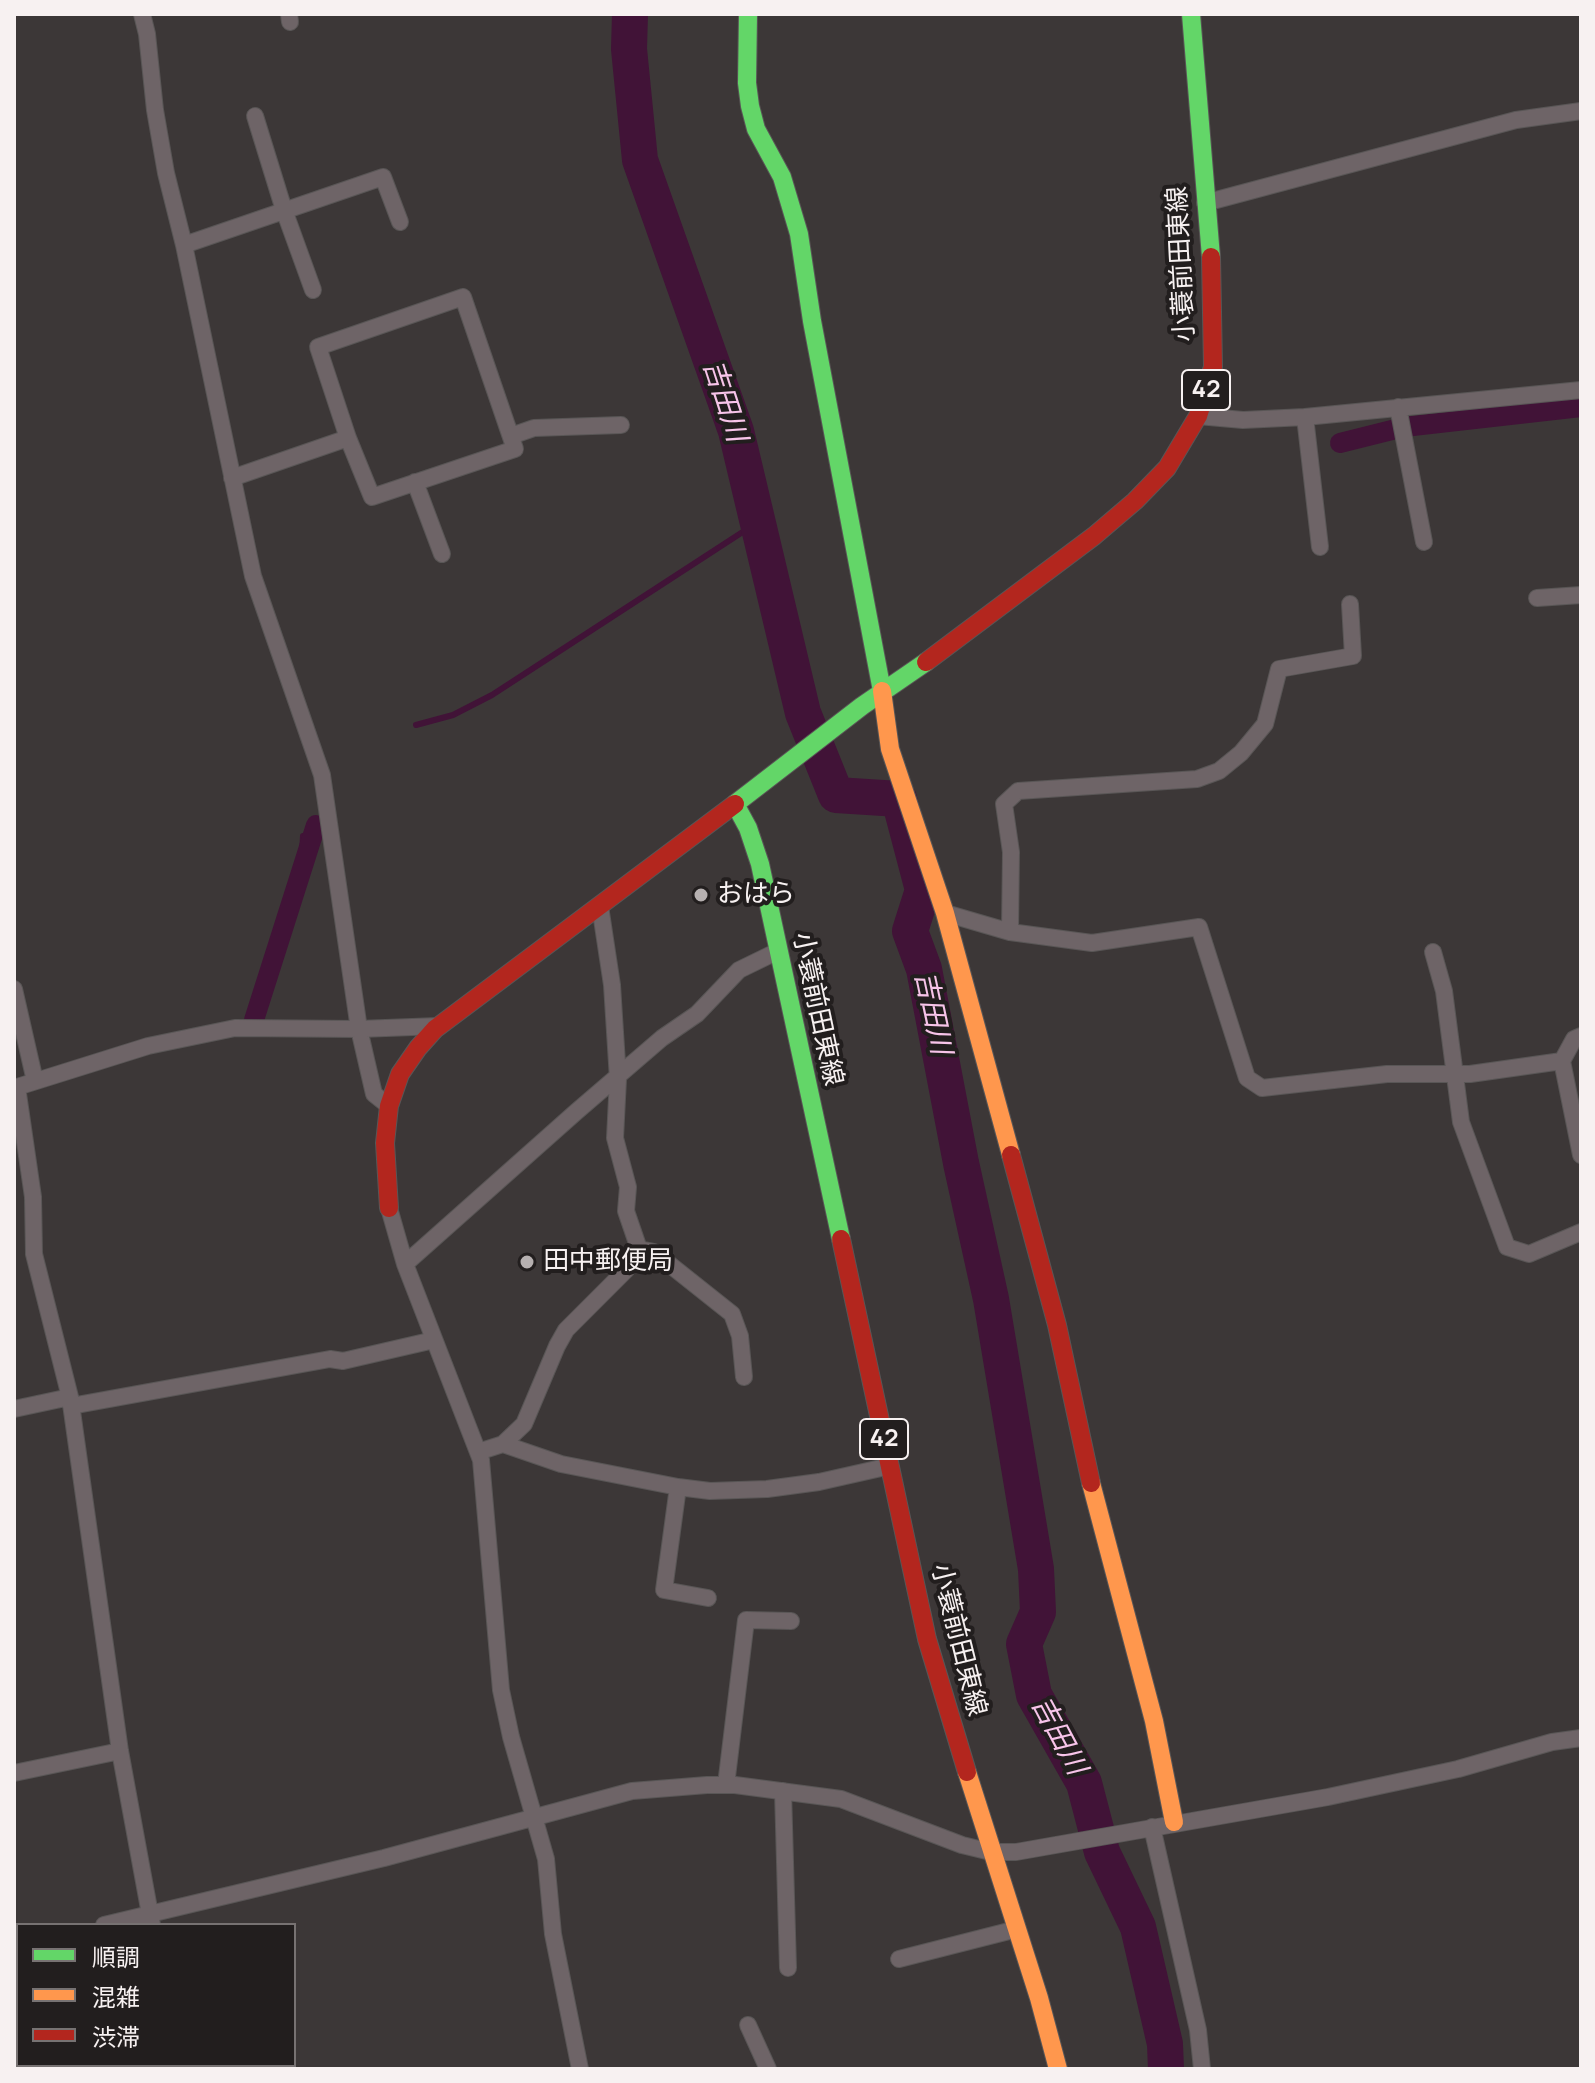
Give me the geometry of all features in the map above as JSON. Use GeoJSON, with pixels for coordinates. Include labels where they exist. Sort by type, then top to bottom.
{"type":"FeatureCollection","features":[{"type":"Feature","properties":{"kind":"street"},"geometry":{"type":"LineString","coordinates":[[142,14],[166,173],[184,245],[253,576],[322,775],[359,1029],[374,1094],[389,1106]]}},
{"type":"Feature","properties":{"kind":"street"},"geometry":{"type":"LineString","coordinates":[[748,14],[747,83],[750,106],[756,129],[782,177],[799,234],[890,749],[945,913],[1057,1325],[1082,1449],[1154,1721],[1174,1822]]}},
{"type":"Feature","properties":{"kind":"street","name":"小蓑前田東線"},"geometry":{"type":"LineString","coordinates":[[1058,2069],[927,1639],[760,864],[748,828],[735,804],[862,706],[1043,574],[1135,501],[1167,468],[1198,416],[1213,367],[1211,257],[1191,14]]}},
{"type":"Feature","properties":{"kind":"street"},"geometry":{"type":"LineString","coordinates":[[1205,203],[1516,120],[1581,111]]}},
{"type":"Feature","properties":{"kind":"street"},"geometry":{"type":"LineString","coordinates":[[255,116],[313,290]]}},
{"type":"Feature","properties":{"kind":"street"},"geometry":{"type":"LineString","coordinates":[[184,245],[383,177],[400,222]]}},
{"type":"Feature","properties":{"kind":"street"},"geometry":{"type":"LineString","coordinates":[[463,297],[515,449],[372,497],[348,438],[318,347],[463,297]]}},
{"type":"Feature","properties":{"kind":"street"},"geometry":{"type":"LineString","coordinates":[[1198,416],[1243,420],[1305,417],[1401,421],[1581,390]]}},
{"type":"Feature","properties":{"kind":"street"},"geometry":{"type":"LineString","coordinates":[[1305,417],[1320,547]]}},
{"type":"Feature","properties":{"kind":"street"},"geometry":{"type":"LineString","coordinates":[[1401,421],[1424,542]]}},
{"type":"Feature","properties":{"kind":"street"},"geometry":{"type":"LineString","coordinates":[[511,436],[534,428],[621,425]]}},
{"type":"Feature","properties":{"kind":"street"},"geometry":{"type":"LineString","coordinates":[[232,478],[348,438]]}},
{"type":"Feature","properties":{"kind":"street"},"geometry":{"type":"LineString","coordinates":[[415,482],[442,554]]}},
{"type":"Feature","properties":{"kind":"street"},"geometry":{"type":"LineString","coordinates":[[1537,598],[1581,595]]}},
{"type":"Feature","properties":{"kind":"street"},"geometry":{"type":"LineString","coordinates":[[1010,932],[1011,852],[1004,804],[1018,791],[1197,779],[1219,771],[1241,753],[1265,724],[1279,669],[1353,656],[1350,604]]}},
{"type":"Feature","properties":{"kind":"street"},"geometry":{"type":"LineString","coordinates":[[580,2069],[553,1934],[546,1859],[511,1737],[501,1690],[489,1577],[487,1510],[478,1452],[405,1264],[389,1208],[385,1143],[389,1106],[400,1074],[418,1048],[439,1026],[735,804]]}},
{"type":"Feature","properties":{"kind":"street"},"geometry":{"type":"LineString","coordinates":[[600,906],[612,985],[618,1079],[615,1138],[628,1187],[626,1211],[639,1249]]}},
{"type":"Feature","properties":{"kind":"street"},"geometry":{"type":"LineString","coordinates":[[945,913],[1010,932],[1092,943],[1199,927],[1247,1078],[1262,1088],[1387,1074],[1470,1074],[1562,1061]]}},
{"type":"Feature","properties":{"kind":"street"},"geometry":{"type":"LineString","coordinates":[[405,1264],[662,1038],[697,1014],[739,970],[778,951]]}},
{"type":"Feature","properties":{"kind":"street"},"geometry":{"type":"LineString","coordinates":[[1433,952],[1444,991],[1461,1122],[1507,1247],[1529,1254],[1581,1232]]}},
{"type":"Feature","properties":{"kind":"street"},"geometry":{"type":"LineString","coordinates":[[14,989],[35,1081]]}},
{"type":"Feature","properties":{"kind":"street"},"geometry":{"type":"LineString","coordinates":[[150,1920],[120,1751],[70,1402],[34,1254],[33,1197],[16,1087],[148,1046],[235,1028],[439,1026]]}},
{"type":"Feature","properties":{"kind":"street"},"geometry":{"type":"LineString","coordinates":[[1581,1036],[1574,1039],[1562,1061],[1581,1155]]}},
{"type":"Feature","properties":{"kind":"street"},"geometry":{"type":"LineString","coordinates":[[639,1249],[654,1252],[732,1314],[740,1336],[744,1377]]}},
{"type":"Feature","properties":{"kind":"street"},"geometry":{"type":"LineString","coordinates":[[478,1452],[503,1444],[524,1424],[566,1330],[626,1270],[639,1249]]}},
{"type":"Feature","properties":{"kind":"street"},"geometry":{"type":"LineString","coordinates":[[14,1409],[330,1359],[343,1361],[434,1340]]}},
{"type":"Feature","properties":{"kind":"street"},"geometry":{"type":"LineString","coordinates":[[503,1444],[561,1464],[710,1491],[767,1489],[819,1482],[890,1466]]}},
{"type":"Feature","properties":{"kind":"street"},"geometry":{"type":"LineString","coordinates":[[678,1487],[664,1590],[708,1598]]}},
{"type":"Feature","properties":{"kind":"street"},"geometry":{"type":"LineString","coordinates":[[726,1785],[746,1620],[791,1621]]}},
{"type":"Feature","properties":{"kind":"street"},"geometry":{"type":"LineString","coordinates":[[122,1923],[150,1920],[632,1791],[726,1785],[841,1799],[962,1845],[991,1852],[1016,1852],[1328,1797],[1458,1769],[1552,1742],[1581,1738]]}},
{"type":"Feature","properties":{"kind":"street"},"geometry":{"type":"LineString","coordinates":[[14,1773],[120,1751]]}},
{"type":"Feature","properties":{"kind":"street"},"geometry":{"type":"LineString","coordinates":[[783,1791],[788,1968]]}},
{"type":"Feature","properties":{"kind":"street"},"geometry":{"type":"LineString","coordinates":[[1148,1828],[1198,2030],[1202,2069]]}},
{"type":"Feature","properties":{"kind":"street"},"geometry":{"type":"LineString","coordinates":[[899,1959],[1017,1929]]}},
{"type":"Feature","properties":{"kind":"street"},"geometry":{"type":"LineString","coordinates":[[748,2025],[768,2069]]}},
{"type":"Feature","properties":{"kind":"waterway","name":"吉田川"},"geometry":{"type":"LineString","coordinates":[[630,14],[629,49],[640,160],[736,431],[803,713],[836,795],[899,799],[923,890],[910,931],[924,969],[991,1299],[1036,1569],[1038,1612],[1024,1644],[1034,1695],[1084,1783],[1102,1852],[1138,1927],[1165,2044],[1166,2069]]}},
{"type":"Feature","properties":{"kind":"waterway"},"geometry":{"type":"LineString","coordinates":[[1340,443],[1404,427],[1581,407]]}},
{"type":"Feature","properties":{"kind":"waterway"},"geometry":{"type":"LineString","coordinates":[[416,725],[453,715],[492,695],[758,522]]}},
{"type":"Feature","properties":{"kind":"waterway"},"geometry":{"type":"LineString","coordinates":[[254,1020],[316,825]]}},
{"type":"Feature","properties":{"kind":"waterway"},"geometry":{"type":"LineString","coordinates":[[301,871],[303,836]]}},
{"type":"Feature","properties":{"kind":"traffic: fast"},"geometry":{"type":"LineString","coordinates":[[748,14],[747,83],[750,106],[756,129],[782,177],[799,234],[812,321],[882,691]]}},
{"type":"Feature","properties":{"kind":"traffic: fast"},"geometry":{"type":"LineString","coordinates":[[1191,14],[1211,257]]}},
{"type":"Feature","properties":{"kind":"traffic: fast"},"geometry":{"type":"LineString","coordinates":[[841,1239],[760,864],[748,828],[735,804],[862,706],[926,662]]}},
{"type":"Feature","properties":{"kind":"traffic: slow"},"geometry":{"type":"LineString","coordinates":[[882,691],[890,749],[945,913],[1011,1155]]}},
{"type":"Feature","properties":{"kind":"traffic: slow"},"geometry":{"type":"LineString","coordinates":[[1091,1483],[1154,1721],[1174,1822]]}},
{"type":"Feature","properties":{"kind":"traffic: slow"},"geometry":{"type":"LineString","coordinates":[[967,1772],[1039,1998],[1058,2069]]}},
{"type":"Feature","properties":{"kind":"traffic: jam"},"geometry":{"type":"LineString","coordinates":[[926,662],[1094,536],[1167,468],[1198,416],[1213,367],[1211,257]]}},
{"type":"Feature","properties":{"kind":"traffic: jam"},"geometry":{"type":"LineString","coordinates":[[389,1208],[385,1143],[389,1106],[400,1074],[418,1048],[435,1029],[735,804]]}},
{"type":"Feature","properties":{"kind":"traffic: jam"},"geometry":{"type":"LineString","coordinates":[[1011,1155],[1057,1325],[1091,1483]]}},
{"type":"Feature","properties":{"kind":"traffic: jam"},"geometry":{"type":"LineString","coordinates":[[841,1239],[927,1639],[967,1772]]}},
{"type":"Feature","properties":{"kind":"place","name":"おはら"},"geometry":{"type":"Point","coordinates":[701,895]}},
{"type":"Feature","properties":{"kind":"place","name":"田中郵便局"},"geometry":{"type":"Point","coordinates":[527,1262]}}]}
